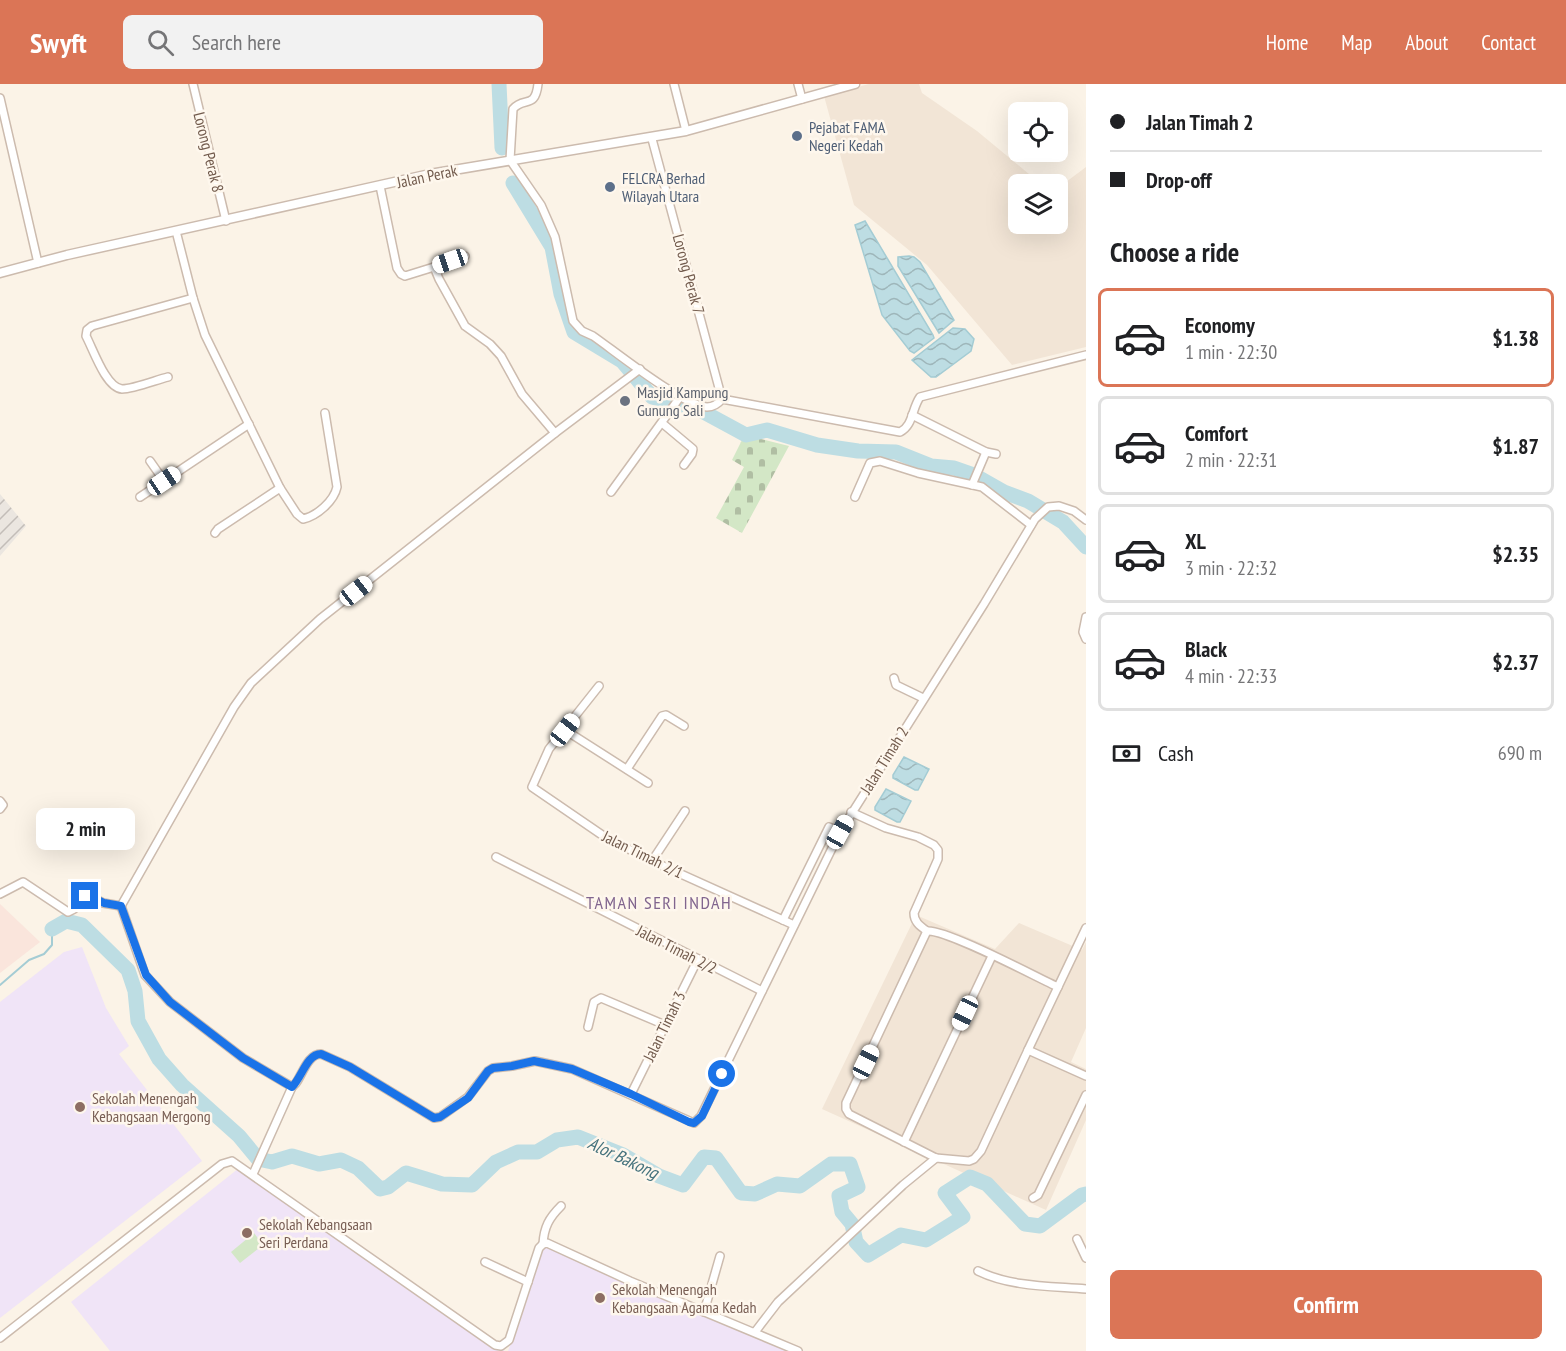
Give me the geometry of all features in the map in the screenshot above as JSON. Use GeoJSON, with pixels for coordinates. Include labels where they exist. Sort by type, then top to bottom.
{"type":"FeatureCollection","features":[{"type":"Feature","properties":{"kind":"street","name":"Lorong Perak 8"},"geometry":{"type":"LineString","coordinates":[[193,84],[226,221]]}},
{"type":"Feature","properties":{"kind":"street"},"geometry":{"type":"LineString","coordinates":[[538,84],[532,101],[518,104],[513,109],[510,160],[547,217],[555,237],[573,321],[578,328],[593,336],[636,373],[679,398],[700,406],[715,406],[722,399],[896,432],[905,429],[920,397],[1086,355]]}},
{"type":"Feature","properties":{"kind":"street"},"geometry":{"type":"LineString","coordinates":[[674,84],[686,131]]}},
{"type":"Feature","properties":{"kind":"street"},"geometry":{"type":"LineString","coordinates":[[798,84],[802,99]]}},
{"type":"Feature","properties":{"kind":"street","name":"Jalan Perak"},"geometry":{"type":"LineString","coordinates":[[0,273],[430,174],[652,139],[855,84]]}},
{"type":"Feature","properties":{"kind":"street"},"geometry":{"type":"LineString","coordinates":[[0,98],[38,263]]}},
{"type":"Feature","properties":{"kind":"street","name":"Lorong Perak 7"},"geometry":{"type":"LineString","coordinates":[[652,139],[722,399]]}},
{"type":"Feature","properties":{"kind":"street"},"geometry":{"type":"LineString","coordinates":[[380,186],[397,268],[401,274],[405,276],[465,256]]}},
{"type":"Feature","properties":{"kind":"street"},"geometry":{"type":"LineString","coordinates":[[176,231],[205,335],[280,488],[297,514],[303,519],[312,516],[333,499],[336,493],[337,480],[325,413]]}},
{"type":"Feature","properties":{"kind":"street"},"geometry":{"type":"LineString","coordinates":[[434,267],[465,326],[490,344],[501,356],[522,394],[555,433]]}},
{"type":"Feature","properties":{"kind":"street"},"geometry":{"type":"LineString","coordinates":[[168,377],[123,389],[114,386],[107,380],[86,336],[87,332],[92,326],[193,298]]}},
{"type":"Feature","properties":{"kind":"street"},"geometry":{"type":"LineString","coordinates":[[292,1087],[243,1058],[170,1002],[146,975],[121,906],[234,707],[251,683],[320,620],[555,433],[636,373]]}},
{"type":"Feature","properties":{"kind":"street"},"geometry":{"type":"LineString","coordinates":[[610,492],[679,398]]}},
{"type":"Feature","properties":{"kind":"street"},"geometry":{"type":"LineString","coordinates":[[912,416],[986,452],[996,454]]}},
{"type":"Feature","properties":{"kind":"street"},"geometry":{"type":"LineString","coordinates":[[662,423],[693,449],[684,465]]}},
{"type":"Feature","properties":{"kind":"street"},"geometry":{"type":"LineString","coordinates":[[140,497],[249,424]]}},
{"type":"Feature","properties":{"kind":"street"},"geometry":{"type":"LineString","coordinates":[[974,480],[986,452]]}},
{"type":"Feature","properties":{"kind":"street"},"geometry":{"type":"LineString","coordinates":[[150,460],[164,481]]}},
{"type":"Feature","properties":{"kind":"street"},"geometry":{"type":"LineString","coordinates":[[855,496],[870,464],[880,461],[918,473],[974,480],[1031,525]]}},
{"type":"Feature","properties":{"kind":"street"},"geometry":{"type":"LineString","coordinates":[[215,533],[280,488]]}},
{"type":"Feature","properties":{"kind":"street","name":"Jalan Timah 2"},"geometry":{"type":"LineString","coordinates":[[631,1094],[689,1122],[694,1123],[702,1116],[851,812],[984,604],[1031,525],[1048,507],[1062,506],[1086,520]]}},
{"type":"Feature","properties":{"kind":"street"},"geometry":{"type":"LineString","coordinates":[[1086,617],[1083,632],[1086,639]]}},
{"type":"Feature","properties":{"kind":"street"},"geometry":{"type":"LineString","coordinates":[[894,678],[896,686],[923,698]]}},
{"type":"Feature","properties":{"kind":"street"},"geometry":{"type":"LineString","coordinates":[[599,686],[565,730],[648,783]]}},
{"type":"Feature","properties":{"kind":"street"},"geometry":{"type":"LineString","coordinates":[[627,769],[662,716],[666,715],[684,726]]}},
{"type":"Feature","properties":{"kind":"street","name":"Jalan Timah 2/1"},"geometry":{"type":"LineString","coordinates":[[565,730],[549,749],[532,787],[605,837],[652,861],[794,925]]}},
{"type":"Feature","properties":{"kind":"street"},"geometry":{"type":"LineString","coordinates":[[0,801],[3,805],[0,809]]}},
{"type":"Feature","properties":{"kind":"street"},"geometry":{"type":"LineString","coordinates":[[652,861],[685,812]]}},
{"type":"Feature","properties":{"kind":"street"},"geometry":{"type":"LineString","coordinates":[[851,812],[886,828],[918,837],[934,845],[938,850],[938,859],[914,913],[916,922],[927,931],[935,930],[1058,987]]}},
{"type":"Feature","properties":{"kind":"street"},"geometry":{"type":"LineString","coordinates":[[783,920],[829,827],[840,832]]}},
{"type":"Feature","properties":{"kind":"street","name":"Jalan Timah 2/2"},"geometry":{"type":"LineString","coordinates":[[496,857],[762,991]]}},
{"type":"Feature","properties":{"kind":"street"},"geometry":{"type":"LineString","coordinates":[[0,894],[23,882],[68,912],[88,895],[104,903],[121,906]]}},
{"type":"Feature","properties":{"kind":"street"},"geometry":{"type":"LineString","coordinates":[[927,931],[846,1103],[846,1109],[849,1114],[936,1158],[969,1161],[978,1156],[1086,928]]}},
{"type":"Feature","properties":{"kind":"street"},"geometry":{"type":"LineString","coordinates":[[903,1142],[992,956]]}},
{"type":"Feature","properties":{"kind":"street","name":"Jalan Timah 3"},"geometry":{"type":"LineString","coordinates":[[631,1094],[698,959]]}},
{"type":"Feature","properties":{"kind":"street"},"geometry":{"type":"LineString","coordinates":[[588,1027],[594,1002],[601,998],[665,1025]]}},
{"type":"Feature","properties":{"kind":"street"},"geometry":{"type":"LineString","coordinates":[[1028,1050],[1086,1076]]}},
{"type":"Feature","properties":{"kind":"street"},"geometry":{"type":"LineString","coordinates":[[253,1174],[292,1087],[311,1056],[317,1053],[350,1067],[434,1118],[440,1117],[468,1098],[488,1071],[493,1068],[534,1061],[572,1069],[631,1094]]}},
{"type":"Feature","properties":{"kind":"street"},"geometry":{"type":"LineString","coordinates":[[1033,1198],[1038,1195],[1086,1095]]}},
{"type":"Feature","properties":{"kind":"street"},"geometry":{"type":"LineString","coordinates":[[754,1332],[778,1302],[903,1185],[936,1158]]}},
{"type":"Feature","properties":{"kind":"street"},"geometry":{"type":"LineString","coordinates":[[0,1338],[222,1164],[232,1161],[495,1345],[501,1346],[509,1340],[539,1248],[543,1244],[549,1218],[561,1206]]}},
{"type":"Feature","properties":{"kind":"street"},"geometry":{"type":"LineString","coordinates":[[1077,1239],[1086,1258]]}},
{"type":"Feature","properties":{"kind":"street"},"geometry":{"type":"LineString","coordinates":[[543,1244],[553,1245],[630,1281],[798,1351]]}},
{"type":"Feature","properties":{"kind":"street"},"geometry":{"type":"LineString","coordinates":[[704,1312],[720,1256]]}},
{"type":"Feature","properties":{"kind":"street"},"geometry":{"type":"LineString","coordinates":[[485,1262],[528,1282]]}},
{"type":"Feature","properties":{"kind":"street"},"geometry":{"type":"LineString","coordinates":[[978,1271],[1012,1282],[1086,1289]]}},
{"type":"Feature","properties":{"kind":"shaded area"},"geometry":{"type":"Polygon","coordinates":[[[869,84],[919,84],[922,93],[977,131],[1008,157],[1008,162],[1014,162],[1029,174],[1008,174],[1008,234],[1068,234],[1068,180],[1086,167],[1086,347],[1012,365],[927,265],[854,205],[824,96],[869,84]]]}},
{"type":"Feature","properties":{"kind":"shaded area"},"geometry":{"type":"Polygon","coordinates":[[[0,494],[26,526],[0,556],[0,494]]]}},
{"type":"Feature","properties":{"kind":"shaded area"},"geometry":{"type":"Polygon","coordinates":[[[0,904],[40,942],[0,973],[0,904]]]}},
{"type":"Feature","properties":{"kind":"shaded area"},"geometry":{"type":"Polygon","coordinates":[[[916,915],[995,949],[1019,923],[1082,950],[1086,942],[1086,1028],[1071,1062],[1086,1069],[1086,1120],[1046,1210],[822,1109],[916,915]]]}},
{"type":"Feature","properties":{"kind":"shaded area","name":"Sekolah Menengah Kebangsaan Mergong"},"geometry":{"type":"Polygon","coordinates":[[[82,947],[106,1008],[129,1046],[119,1054],[202,1161],[0,1318],[0,1002],[64,952],[82,947]]]}},
{"type":"Feature","properties":{"kind":"shaded area","name":"Sekolah Kebangsaan Seri Perdana"},"geometry":{"type":"Polygon","coordinates":[[[244,1164],[467,1330],[505,1351],[110,1351],[71,1302],[244,1164]]]}},
{"type":"Feature","properties":{"kind":"shaded area","name":"Sekolah Menengah Kebangsaan Agama Kedah"},"geometry":{"type":"Polygon","coordinates":[[[544,1244],[804,1351],[508,1351],[544,1244]]]}},
{"type":"Feature","properties":{"kind":"green space"},"geometry":{"type":"Polygon","coordinates":[[[757,438],[789,446],[742,533],[716,518],[744,467],[732,460],[742,440],[750,441],[757,438]]]}},
{"type":"Feature","properties":{"kind":"green space"},"geometry":{"type":"Polygon","coordinates":[[[254,1233],[263,1245],[240,1263],[231,1252],[254,1233]]]}},
{"type":"Feature","properties":{"kind":"water"},"geometry":{"type":"Polygon","coordinates":[[[865,221],[933,335],[934,338],[914,353],[882,315],[855,225],[865,221]]]}},
{"type":"Feature","properties":{"kind":"water"},"geometry":{"type":"Polygon","coordinates":[[[909,256],[920,262],[954,320],[939,333],[898,266],[898,257],[909,256]]]}},
{"type":"Feature","properties":{"kind":"water"},"geometry":{"type":"Polygon","coordinates":[[[953,328],[965,329],[974,339],[971,351],[936,377],[931,377],[912,360],[953,328]]]}},
{"type":"Feature","properties":{"kind":"water"},"geometry":{"type":"Polygon","coordinates":[[[904,757],[929,769],[918,790],[893,778],[904,757]]]}},
{"type":"Feature","properties":{"kind":"water"},"geometry":{"type":"Polygon","coordinates":[[[886,789],[911,801],[900,822],[875,810],[886,789]]]}},
{"type":"Feature","properties":{"kind":"waterway"},"geometry":{"type":"LineString","coordinates":[[499,84],[502,148]]}},
{"type":"Feature","properties":{"kind":"waterway"},"geometry":{"type":"LineString","coordinates":[[513,183],[552,247],[561,294],[574,332],[622,361],[652,397],[698,409],[746,435],[767,430],[817,445],[858,451],[896,452],[931,466],[954,468],[1028,501],[1063,522],[1086,547]]}},
{"type":"Feature","properties":{"kind":"waterway","name":"Alor Bakong"},"geometry":{"type":"LineString","coordinates":[[52,929],[66,921],[82,925],[128,970],[135,991],[138,1021],[159,1059],[182,1085],[239,1136],[258,1159],[272,1162],[292,1156],[319,1164],[341,1160],[358,1168],[380,1189],[388,1187],[406,1173],[442,1184],[472,1185],[496,1162],[518,1152],[537,1152],[557,1140],[578,1137],[623,1155],[659,1176],[683,1185],[704,1157],[716,1158],[741,1193],[755,1194],[777,1184],[800,1186],[831,1164],[850,1164],[858,1187],[839,1196],[842,1212],[852,1224],[856,1242],[868,1255],[901,1235],[926,1240],[963,1217],[945,1193],[970,1177],[987,1184],[1025,1224],[1040,1226],[1086,1194]]}},
{"type":"Feature","properties":{"kind":"waterway"},"geometry":{"type":"LineString","coordinates":[[0,985],[29,960],[44,954],[52,945],[52,929]]}},
{"type":"Feature","properties":{"kind":"place","name":"Pejabat FAMA Negeri Kedah"},"geometry":{"type":"Point","coordinates":[797,136]}},
{"type":"Feature","properties":{"kind":"place","name":"FELCRA Berhad Wilayah Utara"},"geometry":{"type":"Point","coordinates":[610,187]}},
{"type":"Feature","properties":{"kind":"place","name":"Masjid Kampung Gunung Sali"},"geometry":{"type":"Point","coordinates":[625,401]}},
{"type":"Feature","properties":{"kind":"place","name":"Sekolah Menengah Kebangsaan Mergong"},"geometry":{"type":"Point","coordinates":[80,1107]}},
{"type":"Feature","properties":{"kind":"place","name":"Sekolah Kebangsaan Seri Perdana"},"geometry":{"type":"Point","coordinates":[247,1233]}},
{"type":"Feature","properties":{"kind":"place","name":"Sekolah Menengah Kebangsaan Agama Kedah"},"geometry":{"type":"Point","coordinates":[600,1298]}},
{"type":"Feature","properties":{"kind":"district","name":"TAMAN SERI INDAH"},"geometry":{"type":"Point","coordinates":[659,903]}},
{"type":"Feature","properties":{"kind":"route"},"geometry":{"type":"LineString","coordinates":[[85,896],[121,906],[146,975],[170,1002],[243,1058],[292,1087],[311,1056],[317,1053],[350,1067],[434,1118],[440,1117],[468,1098],[488,1071],[493,1068],[534,1061],[572,1069],[694,1123],[702,1116],[722,1074]]}}]}
